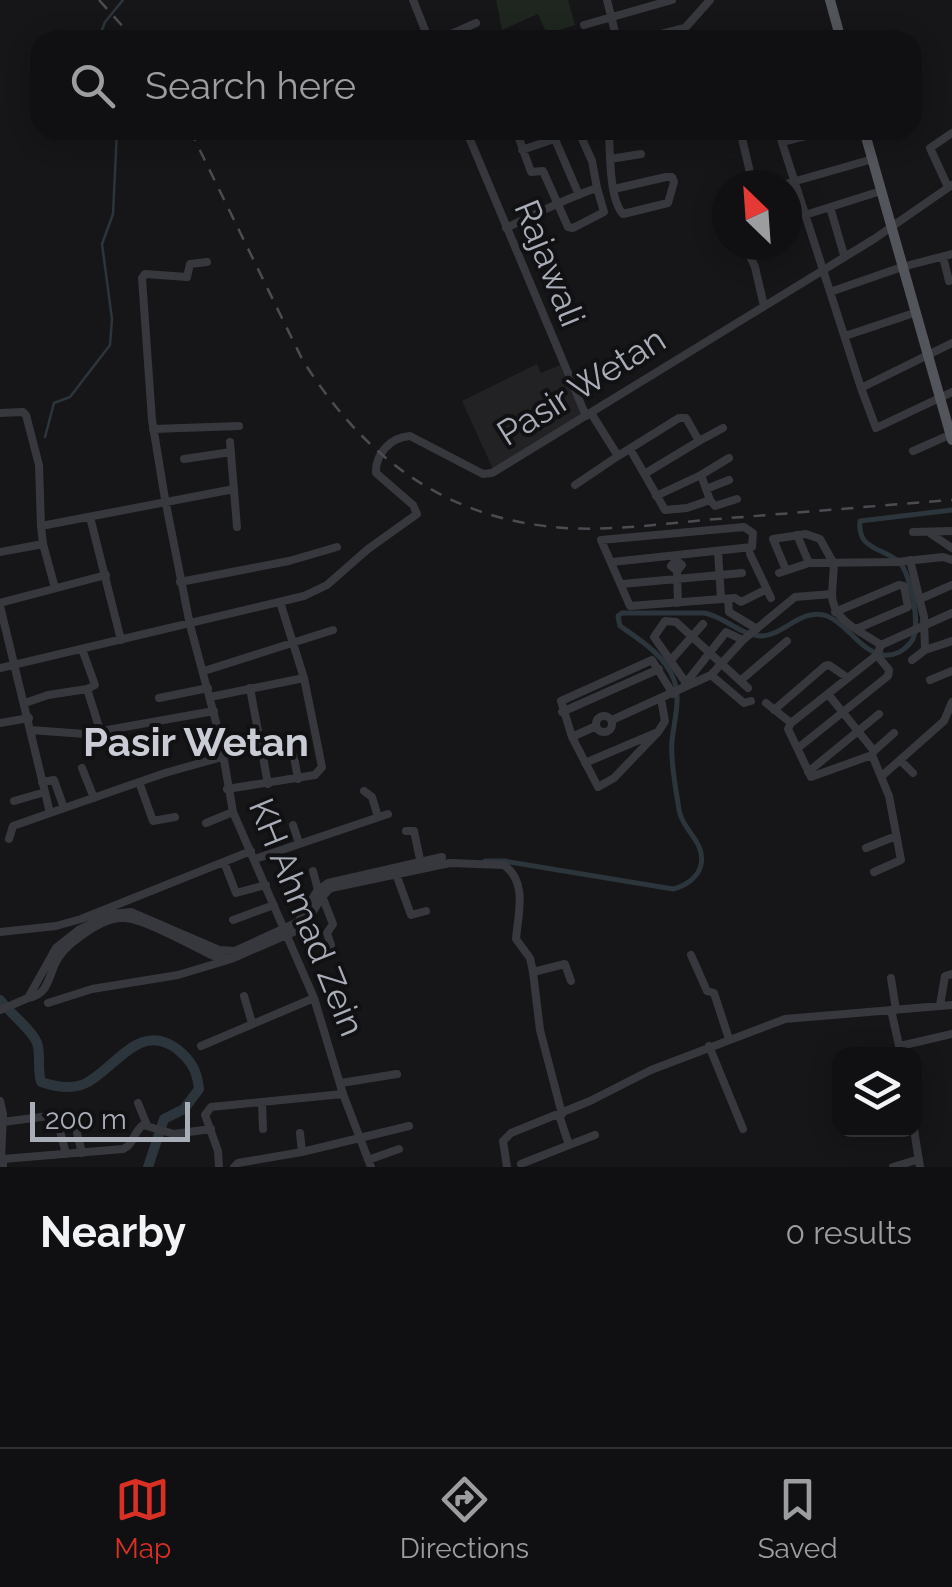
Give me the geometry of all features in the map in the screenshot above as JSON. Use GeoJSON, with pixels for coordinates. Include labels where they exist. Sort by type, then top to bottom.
{"type":"FeatureCollection","features":[{"type":"Feature","properties":{"kind":"main road"},"geometry":{"type":"LineString","coordinates":[[830,0],[838,30]]}},
{"type":"Feature","properties":{"kind":"main road"},"geometry":{"type":"LineString","coordinates":[[867,140],[951,436]]}},
{"type":"Feature","properties":{"kind":"street"},"geometry":{"type":"LineString","coordinates":[[414,0],[425,30]]}},
{"type":"Feature","properties":{"kind":"street"},"geometry":{"type":"LineString","coordinates":[[606,0],[615,30]]}},
{"type":"Feature","properties":{"kind":"street"},"geometry":{"type":"LineString","coordinates":[[584,26],[672,0]]}},
{"type":"Feature","properties":{"kind":"street"},"geometry":{"type":"LineString","coordinates":[[677,30],[685,28],[710,0]]}},
{"type":"Feature","properties":{"kind":"street"},"geometry":{"type":"LineString","coordinates":[[460,30],[476,23]]}},
{"type":"Feature","properties":{"kind":"street"},"geometry":{"type":"LineString","coordinates":[[950,186],[930,148],[952,129]]}},
{"type":"Feature","properties":{"kind":"street","name":"Rajawali"},"geometry":{"type":"LineString","coordinates":[[470,140],[588,414],[618,456]]}},
{"type":"Feature","properties":{"kind":"street"},"geometry":{"type":"LineString","coordinates":[[519,140],[531,174],[565,161]]}},
{"type":"Feature","properties":{"kind":"street"},"geometry":{"type":"LineString","coordinates":[[522,150],[541,140]]}},
{"type":"Feature","properties":{"kind":"street"},"geometry":{"type":"LineString","coordinates":[[555,140],[579,195]]}},
{"type":"Feature","properties":{"kind":"street"},"geometry":{"type":"LineString","coordinates":[[542,171],[568,227],[603,214],[592,161],[583,140]]}},
{"type":"Feature","properties":{"kind":"street"},"geometry":{"type":"LineString","coordinates":[[611,140],[610,159],[614,189],[616,204],[623,214],[668,203],[674,182],[672,177],[666,177],[614,189]]}},
{"type":"Feature","properties":{"kind":"street"},"geometry":{"type":"LineString","coordinates":[[742,140],[749,170]]}},
{"type":"Feature","properties":{"kind":"street"},"geometry":{"type":"LineString","coordinates":[[790,140],[782,142],[792,170]]}},
{"type":"Feature","properties":{"kind":"street"},"geometry":{"type":"LineString","coordinates":[[610,159],[641,154]]}},
{"type":"Feature","properties":{"kind":"street"},"geometry":{"type":"LineString","coordinates":[[802,179],[873,160]]}},
{"type":"Feature","properties":{"kind":"street","name":"Pasir Wetan"},"geometry":{"type":"LineString","coordinates":[[0,668],[190,625],[280,602],[326,585],[368,549],[416,516],[413,505],[380,479],[375,468],[397,438],[410,436],[483,474],[490,474],[892,226],[950,186]]}},
{"type":"Feature","properties":{"kind":"street"},"geometry":{"type":"LineString","coordinates":[[506,228],[597,188]]}},
{"type":"Feature","properties":{"kind":"street"},"geometry":{"type":"LineString","coordinates":[[805,215],[881,191]]}},
{"type":"Feature","properties":{"kind":"street"},"geometry":{"type":"LineString","coordinates":[[802,204],[876,428],[952,392]]}},
{"type":"Feature","properties":{"kind":"street"},"geometry":{"type":"LineString","coordinates":[[830,207],[844,255]]}},
{"type":"Feature","properties":{"kind":"street"},"geometry":{"type":"LineString","coordinates":[[830,292],[947,255],[949,282]]}},
{"type":"Feature","properties":{"kind":"street"},"geometry":{"type":"LineString","coordinates":[[752,260],[764,306]]}},
{"type":"Feature","properties":{"kind":"street","name":"KH Ahmad Zein"},"geometry":{"type":"LineString","coordinates":[[207,262],[190,264],[187,276],[142,276],[154,429],[165,500],[180,582],[224,757],[232,812],[314,998],[342,1094],[370,1164]]}},
{"type":"Feature","properties":{"kind":"street"},"geometry":{"type":"LineString","coordinates":[[844,336],[914,313]]}},
{"type":"Feature","properties":{"kind":"street"},"geometry":{"type":"LineString","coordinates":[[861,388],[952,342]]}},
{"type":"Feature","properties":{"kind":"street"},"geometry":{"type":"LineString","coordinates":[[0,413],[18,411],[26,415],[38,465],[43,544],[56,588]]}},
{"type":"Feature","properties":{"kind":"street"},"geometry":{"type":"LineString","coordinates":[[575,484],[683,417],[699,441]]}},
{"type":"Feature","properties":{"kind":"street"},"geometry":{"type":"LineString","coordinates":[[154,429],[239,426]]}},
{"type":"Feature","properties":{"kind":"street"},"geometry":{"type":"LineString","coordinates":[[646,473],[723,428]]}},
{"type":"Feature","properties":{"kind":"street"},"geometry":{"type":"LineString","coordinates":[[914,451],[951,436]]}},
{"type":"Feature","properties":{"kind":"street"},"geometry":{"type":"LineString","coordinates":[[184,459],[231,447],[237,527]]}},
{"type":"Feature","properties":{"kind":"street"},"geometry":{"type":"LineString","coordinates":[[630,449],[665,510],[688,508],[710,500]]}},
{"type":"Feature","properties":{"kind":"street"},"geometry":{"type":"LineString","coordinates":[[656,496],[729,458]]}},
{"type":"Feature","properties":{"kind":"street"},"geometry":{"type":"LineString","coordinates":[[700,475],[715,506],[737,499]]}},
{"type":"Feature","properties":{"kind":"street"},"geometry":{"type":"LineString","coordinates":[[706,489],[729,480]]}},
{"type":"Feature","properties":{"kind":"street"},"geometry":{"type":"LineString","coordinates":[[41,526],[234,488]]}},
{"type":"Feature","properties":{"kind":"street"},"geometry":{"type":"LineString","coordinates":[[90,517],[122,640]]}},
{"type":"Feature","properties":{"kind":"street"},"geometry":{"type":"LineString","coordinates":[[612,562],[676,558],[752,546],[753,534],[747,528],[601,539],[630,606],[735,598],[742,602],[769,594],[750,554]]}},
{"type":"Feature","properties":{"kind":"street"},"geometry":{"type":"LineString","coordinates":[[672,532],[676,558],[671,566],[677,575],[678,603]]}},
{"type":"Feature","properties":{"kind":"street"},"geometry":{"type":"LineString","coordinates":[[913,532],[952,532]]}},
{"type":"Feature","properties":{"kind":"street"},"geometry":{"type":"LineString","coordinates":[[931,534],[949,553]]}},
{"type":"Feature","properties":{"kind":"street"},"geometry":{"type":"LineString","coordinates":[[798,748],[888,676],[889,670],[879,651],[835,612],[834,564],[820,539],[797,535],[773,539],[782,572],[808,564],[834,564],[905,561],[949,553]]}},
{"type":"Feature","properties":{"kind":"street"},"geometry":{"type":"LineString","coordinates":[[797,535],[808,564]]}},
{"type":"Feature","properties":{"kind":"street"},"geometry":{"type":"LineString","coordinates":[[0,552],[43,544]]}},
{"type":"Feature","properties":{"kind":"street"},"geometry":{"type":"LineString","coordinates":[[180,582],[303,558],[337,547]]}},
{"type":"Feature","properties":{"kind":"street"},"geometry":{"type":"LineString","coordinates":[[718,551],[728,610],[736,614],[751,634]]}},
{"type":"Feature","properties":{"kind":"street"},"geometry":{"type":"LineString","coordinates":[[905,561],[920,599],[925,650]]}},
{"type":"Feature","properties":{"kind":"street"},"geometry":{"type":"LineString","coordinates":[[622,584],[677,575],[742,573]]}},
{"type":"Feature","properties":{"kind":"street"},"geometry":{"type":"LineString","coordinates":[[50,813],[0,604],[106,575]]}},
{"type":"Feature","properties":{"kind":"street"},"geometry":{"type":"LineString","coordinates":[[835,612],[904,586],[908,606],[856,629]]}},
{"type":"Feature","properties":{"kind":"street"},"geometry":{"type":"LineString","coordinates":[[920,599],[952,586]]}},
{"type":"Feature","properties":{"kind":"street"},"geometry":{"type":"LineString","coordinates":[[588,687],[602,716],[612,720],[710,675],[796,597],[832,594]]}},
{"type":"Feature","properties":{"kind":"street"},"geometry":{"type":"LineString","coordinates":[[227,790],[315,776],[322,767],[304,678],[280,602]]}},
{"type":"Feature","properties":{"kind":"street"},"geometry":{"type":"LineString","coordinates":[[736,614],[742,610],[742,602]]}},
{"type":"Feature","properties":{"kind":"street"},"geometry":{"type":"LineString","coordinates":[[894,733],[874,753],[816,778],[808,772],[788,729],[879,651],[952,613]]}},
{"type":"Feature","properties":{"kind":"street"},"geometry":{"type":"LineString","coordinates":[[679,689],[671,660],[654,637],[661,625],[670,620],[748,688]]}},
{"type":"Feature","properties":{"kind":"street"},"geometry":{"type":"LineString","coordinates":[[671,660],[702,624]]}},
{"type":"Feature","properties":{"kind":"street"},"geometry":{"type":"LineString","coordinates":[[204,671],[333,630]]}},
{"type":"Feature","properties":{"kind":"street"},"geometry":{"type":"LineString","coordinates":[[679,689],[728,631],[751,634]]}},
{"type":"Feature","properties":{"kind":"street"},"geometry":{"type":"LineString","coordinates":[[740,681],[787,640]]}},
{"type":"Feature","properties":{"kind":"street"},"geometry":{"type":"LineString","coordinates":[[912,660],[925,650],[952,641]]}},
{"type":"Feature","properties":{"kind":"street"},"geometry":{"type":"LineString","coordinates":[[25,703],[95,685],[82,649]]}},
{"type":"Feature","properties":{"kind":"street"},"geometry":{"type":"LineString","coordinates":[[661,699],[665,720],[658,732],[614,778],[599,788],[572,737],[562,712],[562,700],[651,660],[679,689]]}},
{"type":"Feature","properties":{"kind":"street"},"geometry":{"type":"LineString","coordinates":[[774,710],[825,666],[848,678]]}},
{"type":"Feature","properties":{"kind":"street"},"geometry":{"type":"LineString","coordinates":[[562,712],[659,669]]}},
{"type":"Feature","properties":{"kind":"street"},"geometry":{"type":"LineString","coordinates":[[930,680],[952,671]]}},
{"type":"Feature","properties":{"kind":"street"},"geometry":{"type":"LineString","coordinates":[[710,675],[744,703],[751,701]]}},
{"type":"Feature","properties":{"kind":"street"},"geometry":{"type":"LineString","coordinates":[[159,698],[304,678]]}},
{"type":"Feature","properties":{"kind":"street"},"geometry":{"type":"LineString","coordinates":[[250,688],[268,784]]}},
{"type":"Feature","properties":{"kind":"street"},"geometry":{"type":"LineString","coordinates":[[87,689],[100,730]]}},
{"type":"Feature","properties":{"kind":"street"},"geometry":{"type":"LineString","coordinates":[[828,694],[874,753],[882,775],[901,860],[874,872]]}},
{"type":"Feature","properties":{"kind":"street"},"geometry":{"type":"LineString","coordinates":[[882,775],[948,724],[952,702]]}},
{"type":"Feature","properties":{"kind":"street"},"geometry":{"type":"LineString","coordinates":[[766,703],[791,723]]}},
{"type":"Feature","properties":{"kind":"street"},"geometry":{"type":"LineString","coordinates":[[31,730],[70,734],[214,711]]}},
{"type":"Feature","properties":{"kind":"street"},"geometry":{"type":"LineString","coordinates":[[808,772],[878,714]]}},
{"type":"Feature","properties":{"kind":"street"},"geometry":{"type":"LineString","coordinates":[[602,716],[596,720],[596,726],[602,732],[608,731]]}},
{"type":"Feature","properties":{"kind":"street"},"geometry":{"type":"LineString","coordinates":[[0,723],[28,718]]}},
{"type":"Feature","properties":{"kind":"street"},"geometry":{"type":"LineString","coordinates":[[612,720],[608,731],[616,749]]}},
{"type":"Feature","properties":{"kind":"street"},"geometry":{"type":"LineString","coordinates":[[572,737],[596,726]]}},
{"type":"Feature","properties":{"kind":"street"},"geometry":{"type":"LineString","coordinates":[[585,763],[658,732]]}},
{"type":"Feature","properties":{"kind":"street"},"geometry":{"type":"LineString","coordinates":[[10,839],[11,827],[139,782],[289,738]]}},
{"type":"Feature","properties":{"kind":"street"},"geometry":{"type":"LineString","coordinates":[[294,757],[298,778]]}},
{"type":"Feature","properties":{"kind":"street"},"geometry":{"type":"LineString","coordinates":[[900,760],[912,773]]}},
{"type":"Feature","properties":{"kind":"street"},"geometry":{"type":"LineString","coordinates":[[82,768],[94,798]]}},
{"type":"Feature","properties":{"kind":"street"},"geometry":{"type":"LineString","coordinates":[[42,782],[53,779],[64,808]]}},
{"type":"Feature","properties":{"kind":"street"},"geometry":{"type":"LineString","coordinates":[[139,782],[153,821],[175,817]]}},
{"type":"Feature","properties":{"kind":"street"},"geometry":{"type":"LineString","coordinates":[[364,791],[372,798],[378,818]]}},
{"type":"Feature","properties":{"kind":"street"},"geometry":{"type":"LineString","coordinates":[[14,801],[45,792]]}},
{"type":"Feature","properties":{"kind":"street"},"geometry":{"type":"LineString","coordinates":[[206,823],[232,812]]}},
{"type":"Feature","properties":{"kind":"street"},"geometry":{"type":"LineString","coordinates":[[0,1010],[44,991],[59,956],[80,930],[224,862],[388,814]]}},
{"type":"Feature","properties":{"kind":"street"},"geometry":{"type":"LineString","coordinates":[[293,825],[299,843]]}},
{"type":"Feature","properties":{"kind":"street"},"geometry":{"type":"LineString","coordinates":[[406,831],[414,830],[421,865]]}},
{"type":"Feature","properties":{"kind":"street"},"geometry":{"type":"LineString","coordinates":[[866,848],[896,836]]}},
{"type":"Feature","properties":{"kind":"street"},"geometry":{"type":"LineString","coordinates":[[320,893],[442,858]]}},
{"type":"Feature","properties":{"kind":"street"},"geometry":{"type":"LineString","coordinates":[[224,862],[236,894],[266,884]]}},
{"type":"Feature","properties":{"kind":"street"},"geometry":{"type":"LineString","coordinates":[[48,1003],[92,989],[178,976],[231,959],[308,923],[320,893],[332,881],[421,865],[504,865],[519,889],[516,939],[530,958],[540,1030],[570,1145]]}},
{"type":"Feature","properties":{"kind":"street"},"geometry":{"type":"LineString","coordinates":[[313,871],[333,924],[327,933],[331,944]]}},
{"type":"Feature","properties":{"kind":"street"},"geometry":{"type":"LineString","coordinates":[[396,874],[411,915],[426,911]]}},
{"type":"Feature","properties":{"kind":"street"},"geometry":{"type":"LineString","coordinates":[[188,876],[193,889]]}},
{"type":"Feature","properties":{"kind":"street"},"geometry":{"type":"LineString","coordinates":[[233,920],[274,905]]}},
{"type":"Feature","properties":{"kind":"street"},"geometry":{"type":"LineString","coordinates":[[0,932],[80,930],[111,914],[131,912],[226,952],[269,940]]}},
{"type":"Feature","properties":{"kind":"street"},"geometry":{"type":"LineString","coordinates":[[99,922],[133,919],[218,958],[231,959]]}},
{"type":"Feature","properties":{"kind":"street"},"geometry":{"type":"LineString","coordinates":[[691,955],[706,992],[715,995],[727,1039]]}},
{"type":"Feature","properties":{"kind":"street"},"geometry":{"type":"LineString","coordinates":[[533,972],[564,964],[571,981]]}},
{"type":"Feature","properties":{"kind":"street"},"geometry":{"type":"LineString","coordinates":[[940,1005],[946,976],[952,974]]}},
{"type":"Feature","properties":{"kind":"street"},"geometry":{"type":"LineString","coordinates":[[891,978],[900,1047]]}},
{"type":"Feature","properties":{"kind":"street"},"geometry":{"type":"LineString","coordinates":[[244,996],[252,1023]]}},
{"type":"Feature","properties":{"kind":"street"},"geometry":{"type":"LineString","coordinates":[[201,1046],[314,998]]}},
{"type":"Feature","properties":{"kind":"street"},"geometry":{"type":"LineString","coordinates":[[712,1000],[727,1039]]}},
{"type":"Feature","properties":{"kind":"street"},"geometry":{"type":"LineString","coordinates":[[505,1167],[503,1146],[511,1133],[727,1039],[784,1019],[952,1005]]}},
{"type":"Feature","properties":{"kind":"street"},"geometry":{"type":"LineString","coordinates":[[910,1047],[952,1034]]}},
{"type":"Feature","properties":{"kind":"street"},"geometry":{"type":"LineString","coordinates":[[709,1046],[743,1129]]}},
{"type":"Feature","properties":{"kind":"street"},"geometry":{"type":"LineString","coordinates":[[341,1082],[396,1074]]}},
{"type":"Feature","properties":{"kind":"street"},"geometry":{"type":"LineString","coordinates":[[219,1167],[205,1116],[210,1107],[342,1094]]}},
{"type":"Feature","properties":{"kind":"street"},"geometry":{"type":"LineString","coordinates":[[0,1101],[2,1162],[128,1147],[136,1131],[150,1126]]}},
{"type":"Feature","properties":{"kind":"street"},"geometry":{"type":"LineString","coordinates":[[138,1103],[150,1126],[162,1133],[211,1128]]}},
{"type":"Feature","properties":{"kind":"street"},"geometry":{"type":"LineString","coordinates":[[262,1103],[264,1129]]}},
{"type":"Feature","properties":{"kind":"street"},"geometry":{"type":"LineString","coordinates":[[3,1122],[56,1115],[66,1154]]}},
{"type":"Feature","properties":{"kind":"street"},"geometry":{"type":"LineString","coordinates":[[234,1167],[409,1126]]}},
{"type":"Feature","properties":{"kind":"street"},"geometry":{"type":"LineString","coordinates":[[300,1132],[302,1152]]}},
{"type":"Feature","properties":{"kind":"street"},"geometry":{"type":"LineString","coordinates":[[77,1133],[82,1152]]}},
{"type":"Feature","properties":{"kind":"street"},"geometry":{"type":"LineString","coordinates":[[521,1164],[596,1136]]}},
{"type":"Feature","properties":{"kind":"street"},"geometry":{"type":"LineString","coordinates":[[892,1167],[919,1163],[915,1137]]}},
{"type":"Feature","properties":{"kind":"street"},"geometry":{"type":"LineString","coordinates":[[490,1149],[503,1146]]}},
{"type":"Feature","properties":{"kind":"street"},"geometry":{"type":"LineString","coordinates":[[370,1164],[399,1149]]}},
{"type":"Feature","properties":{"kind":"shaded area"},"geometry":{"type":"Polygon","coordinates":[[[496,0],[568,0],[575,25],[545,30],[538,14],[502,30],[496,0]]]}},
{"type":"Feature","properties":{"kind":"shaded area"},"geometry":{"type":"Polygon","coordinates":[[[537,364],[541,373],[560,365],[583,416],[493,469],[462,401],[537,364]]]}},
{"type":"Feature","properties":{"kind":"waterway"},"geometry":{"type":"LineString","coordinates":[[102,30],[123,0]]}},
{"type":"Feature","properties":{"kind":"waterway"},"geometry":{"type":"LineString","coordinates":[[45,437],[54,403],[70,397],[110,345],[112,319],[102,244],[113,214],[117,140]]}},
{"type":"Feature","properties":{"kind":"waterway"},"geometry":{"type":"LineString","coordinates":[[485,861],[673,889],[690,881],[697,874],[702,857],[681,817],[675,784],[672,749],[676,687],[665,663],[620,626],[618,616],[704,613],[762,636],[818,614],[834,620],[876,653],[895,654],[914,635],[911,589],[899,562],[862,538],[860,521],[952,510]]}},
{"type":"Feature","properties":{"kind":"waterway"},"geometry":{"type":"LineString","coordinates":[[0,1000],[35,1038],[41,1082],[65,1087],[83,1085],[129,1049],[151,1040],[164,1042],[186,1058],[199,1089],[184,1109],[164,1119],[148,1167]]}},
{"type":"Feature","properties":{"kind":"railway"},"geometry":{"type":"LineString","coordinates":[[99,0],[126,30]]}},
{"type":"Feature","properties":{"kind":"railway"},"geometry":{"type":"LineString","coordinates":[[195,140],[302,359],[326,394],[381,454],[446,497],[522,523],[584,529],[952,500]]}},
{"type":"Feature","properties":{"kind":"district","name":"Pasir Wetan"},"geometry":{"type":"Point","coordinates":[196,741]}}]}
